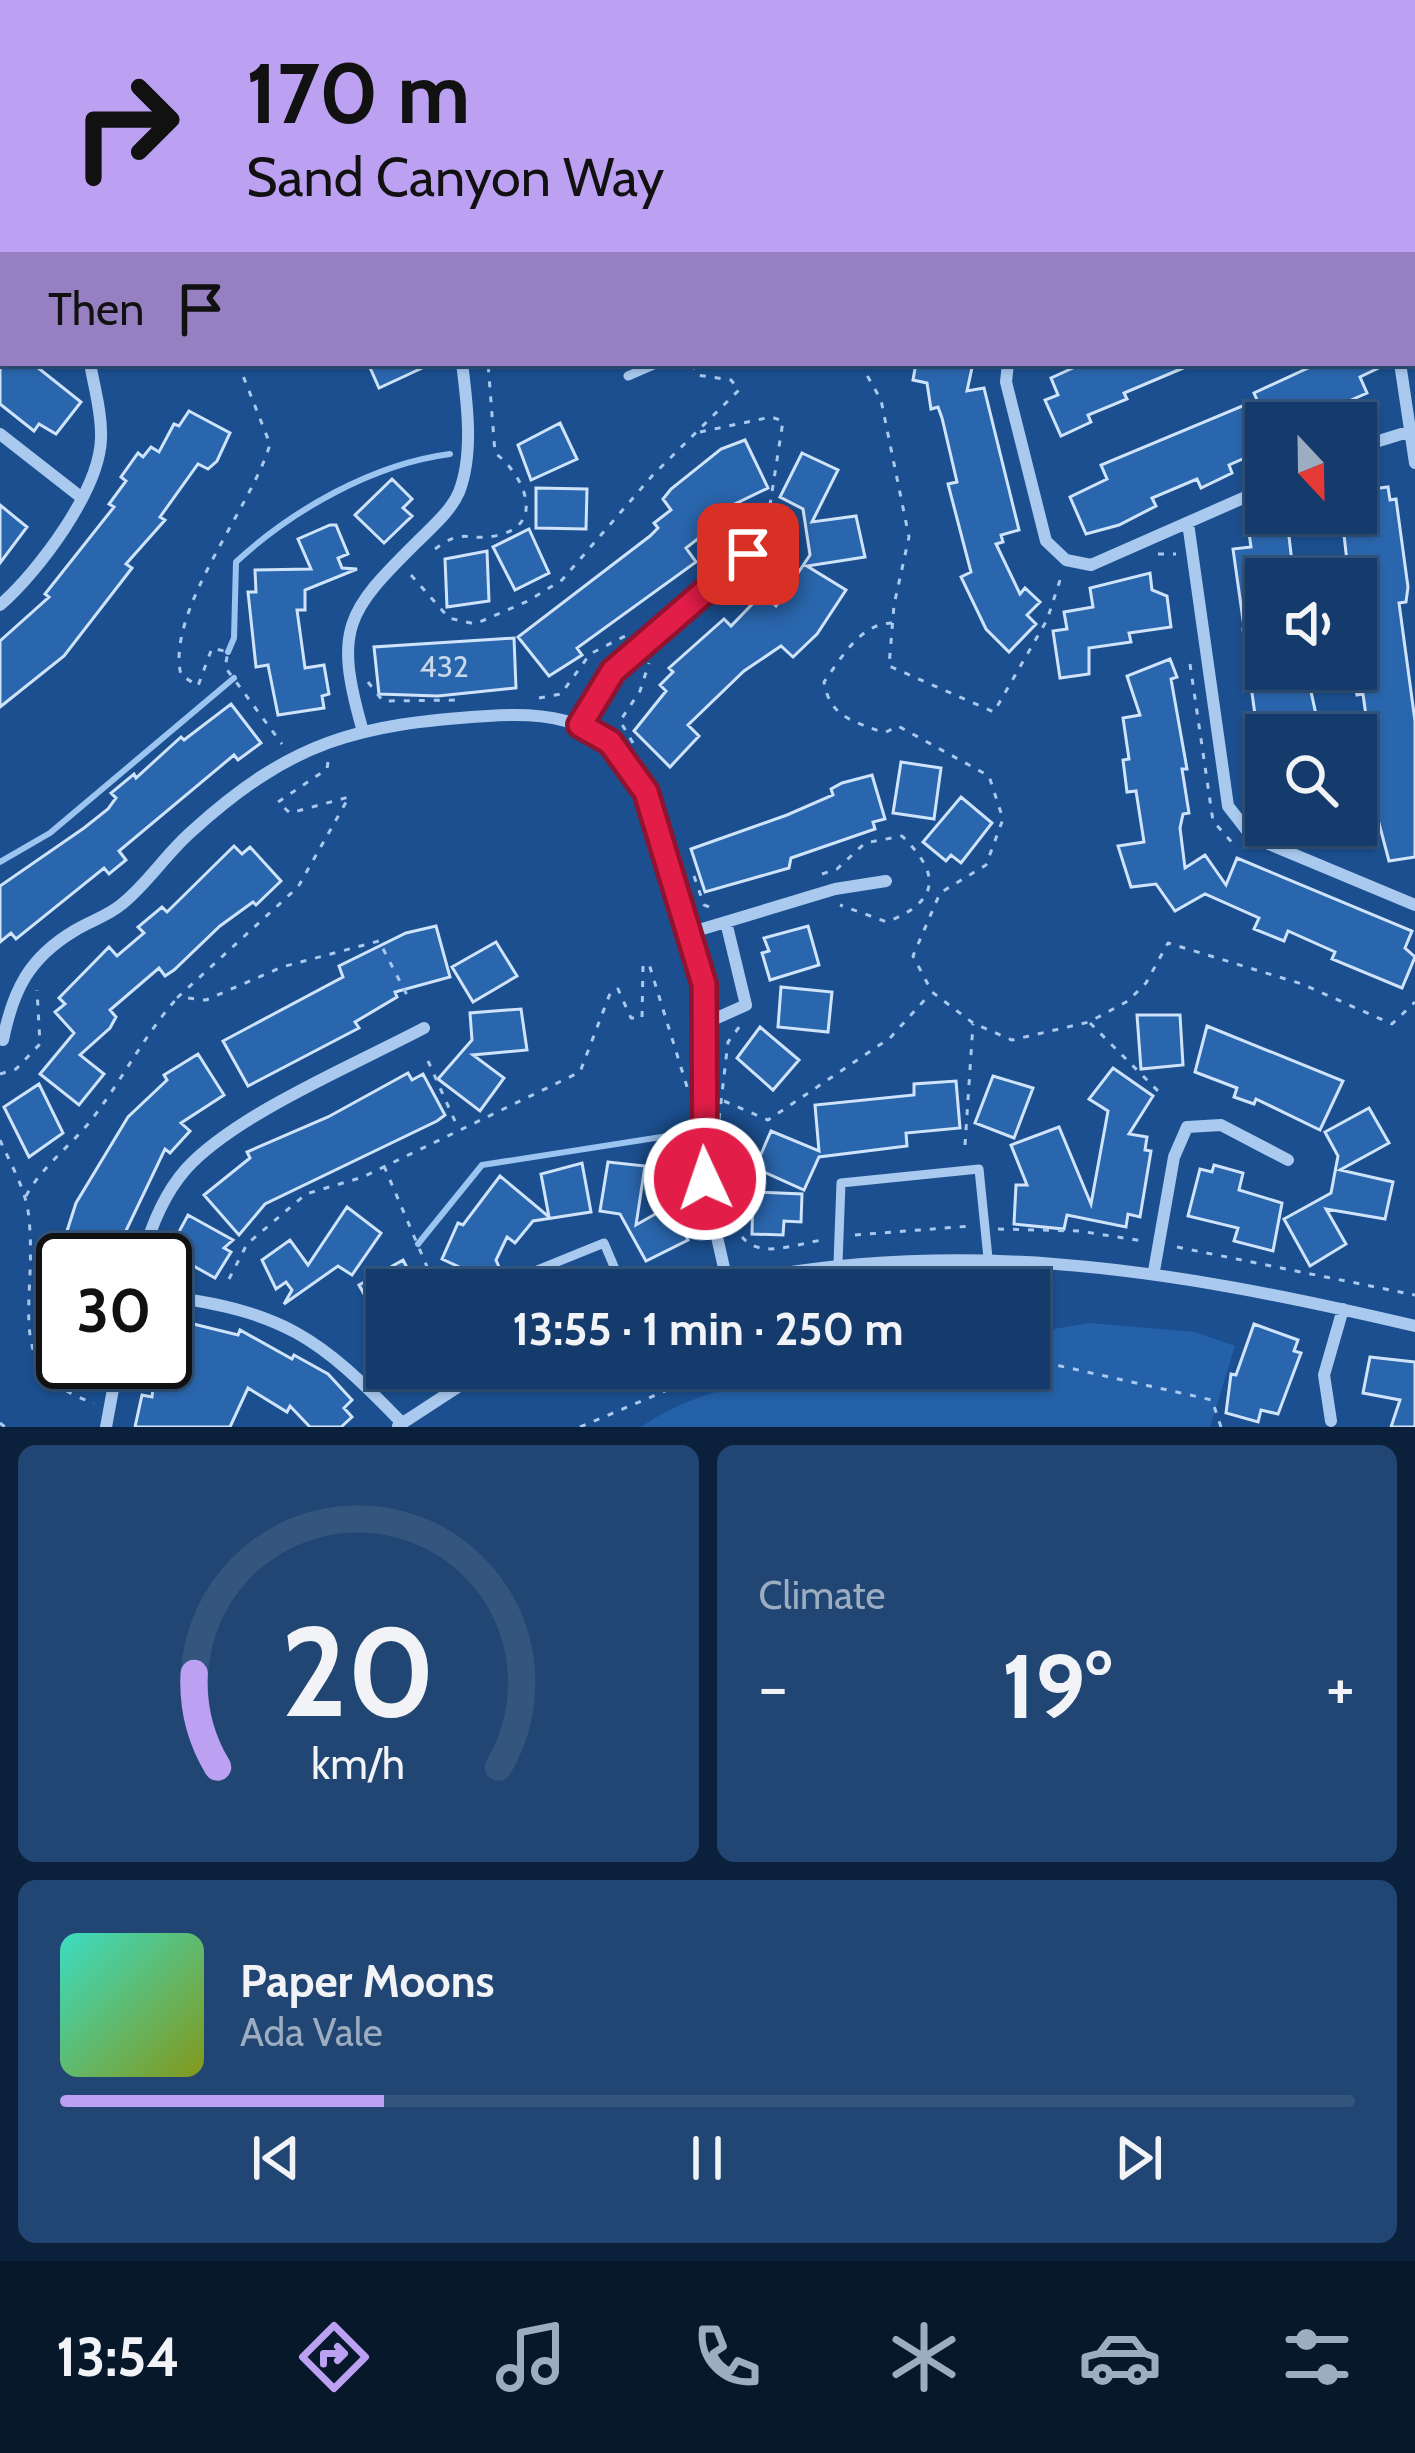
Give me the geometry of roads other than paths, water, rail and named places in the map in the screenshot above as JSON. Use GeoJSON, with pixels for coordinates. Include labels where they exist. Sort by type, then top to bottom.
{"type":"FeatureCollection","features":[{"type":"Feature","properties":{"kind":"street"},"geometry":{"type":"LineString","coordinates":[[0,605],[82,498],[101,438],[90,366]]}},
{"type":"Feature","properties":{"kind":"street"},"geometry":{"type":"LineString","coordinates":[[362,728],[345,656],[352,621],[369,590],[458,494],[467,403],[462,366]]}},
{"type":"Feature","properties":{"kind":"street"},"geometry":{"type":"LineString","coordinates":[[1008,366],[1006,382],[1046,541],[1065,566],[1091,565],[1245,497]]}},
{"type":"Feature","properties":{"kind":"street"},"geometry":{"type":"LineString","coordinates":[[1400,366],[1415,464]]}},
{"type":"Feature","properties":{"kind":"street"},"geometry":{"type":"LineString","coordinates":[[1377,442],[1411,431]]}},
{"type":"Feature","properties":{"kind":"street"},"geometry":{"type":"LineString","coordinates":[[0,434],[82,498]]}},
{"type":"Feature","properties":{"kind":"street"},"geometry":{"type":"LineString","coordinates":[[1188,523],[1228,806],[1237,824],[1252,836],[1415,904]]}},
{"type":"Feature","properties":{"kind":"street"},"geometry":{"type":"LineString","coordinates":[[580,725],[613,671],[748,554]]}},
{"type":"Feature","properties":{"kind":"street"},"geometry":{"type":"LineString","coordinates":[[4,1040],[12,996],[27,968],[51,947],[122,905],[192,830],[233,797],[331,738],[362,728],[521,714],[552,716],[610,742],[646,792],[689,933],[708,1022],[701,1142],[725,1269]]}},
{"type":"Feature","properties":{"kind":"street"},"geometry":{"type":"LineString","coordinates":[[689,933],[724,917],[886,881]]}},
{"type":"Feature","properties":{"kind":"street"},"geometry":{"type":"LineString","coordinates":[[708,1022],[746,1005],[724,917]]}},
{"type":"Feature","properties":{"kind":"street"},"geometry":{"type":"LineString","coordinates":[[152,1233],[163,1204],[186,1169],[217,1143],[424,1028]]}},
{"type":"Feature","properties":{"kind":"street"},"geometry":{"type":"LineString","coordinates":[[1154,1271],[1174,1157],[1187,1127],[1221,1125],[1288,1160]]}},
{"type":"Feature","properties":{"kind":"street"},"geometry":{"type":"LineString","coordinates":[[807,1269],[988,1258],[1154,1271],[1415,1326]]}},
{"type":"Feature","properties":{"kind":"street"},"geometry":{"type":"LineString","coordinates":[[192,1300],[238,1306],[303,1334],[347,1366],[399,1425],[455,1389]]}},
{"type":"Feature","properties":{"kind":"street"},"geometry":{"type":"LineString","coordinates":[[1330,1421],[1324,1375],[1343,1309]]}},
{"type":"Feature","properties":{"kind":"street"},"geometry":{"type":"LineString","coordinates":[[106,1427],[113,1389]]}},
{"type":"Feature","properties":{"kind":"lane"},"geometry":{"type":"LineString","coordinates":[[628,376],[651,366]]}},
{"type":"Feature","properties":{"kind":"lane"},"geometry":{"type":"LineString","coordinates":[[838,1264],[842,1183],[979,1169],[988,1258]]}},
{"type":"Feature","properties":{"kind":"lane"},"geometry":{"type":"LineString","coordinates":[[540,1269],[604,1243],[615,1269]]}},
{"type":"Feature","properties":{"kind":"waterway"},"geometry":{"type":"LineString","coordinates":[[228,652],[234,638],[236,562],[282,525],[335,492],[392,468],[450,454]]}},
{"type":"Feature","properties":{"kind":"waterway"},"geometry":{"type":"LineString","coordinates":[[0,862],[50,833],[234,678]]}},
{"type":"Feature","properties":{"kind":"waterway"},"geometry":{"type":"LineString","coordinates":[[418,1244],[482,1165],[687,1133]]}}]}
